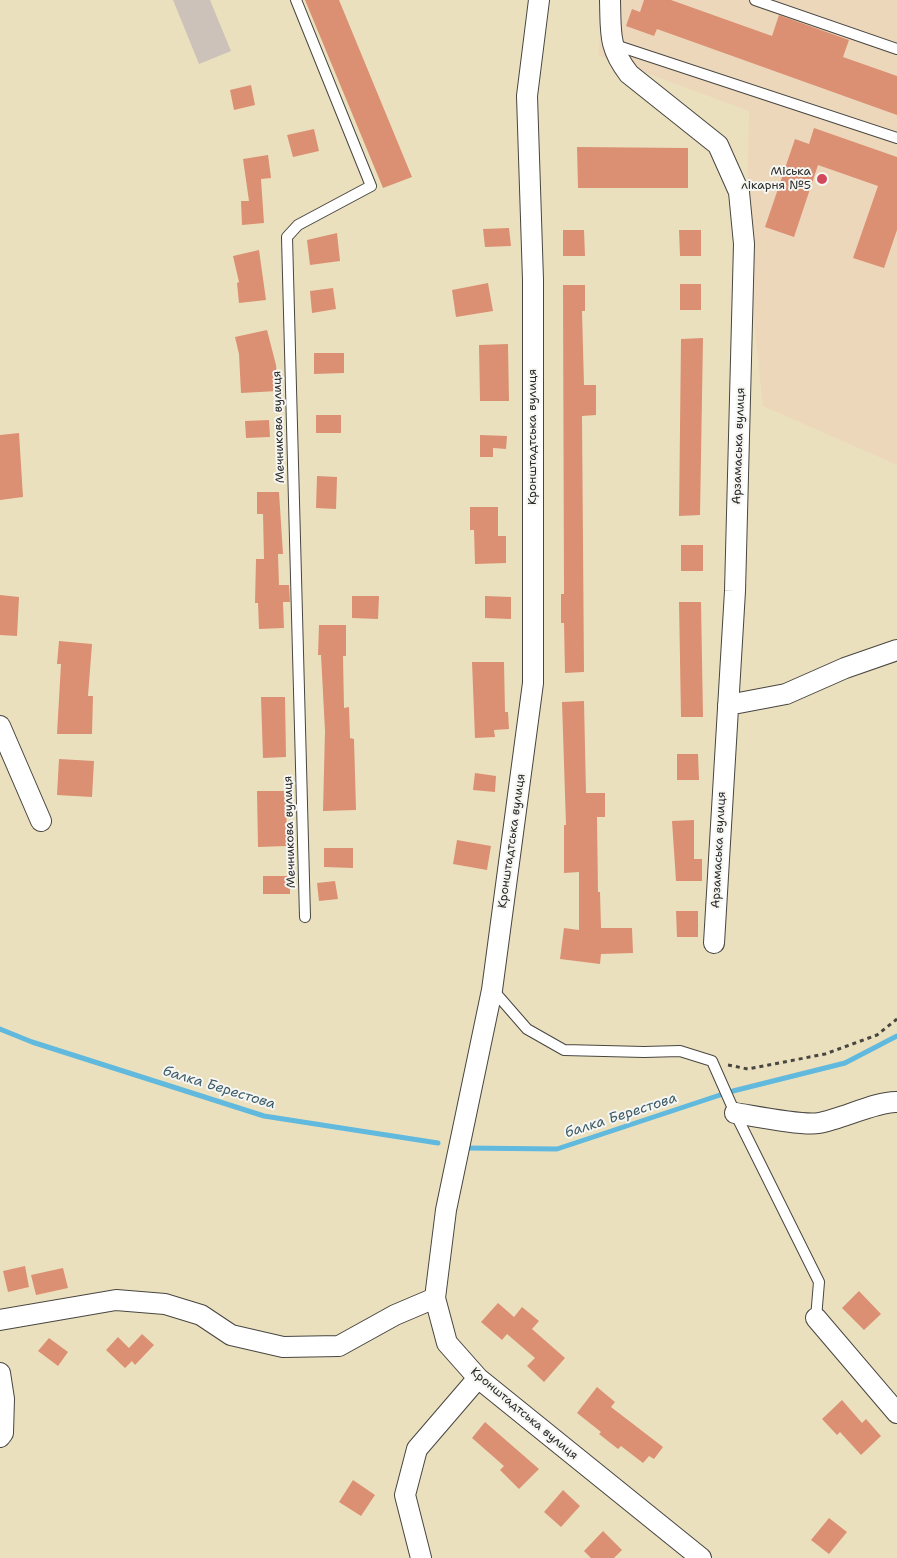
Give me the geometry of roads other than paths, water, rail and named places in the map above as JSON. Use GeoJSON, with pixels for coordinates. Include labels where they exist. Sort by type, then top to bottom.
{"type":"FeatureCollection","features":[{"type":"Feature","properties":{"kind":"street","name":"Кронштадтська вулиця"},"geometry":{"type":"LineString","coordinates":[[539,0],[527,96],[533,280],[533,684],[492,990],[446,1210],[435,1298],[447,1342],[478,1378],[701,1558]]}},
{"type":"Feature","properties":{"kind":"street","name":"Арзамаська вулиця"},"geometry":{"type":"LineString","coordinates":[[610,0],[611,43],[618,60],[629,74],[718,146],[739,192],[744,244],[735,591],[714,943]]}},
{"type":"Feature","properties":{"kind":"street"},"geometry":{"type":"LineString","coordinates":[[728,705],[786,694],[845,668],[897,650]]}},
{"type":"Feature","properties":{"kind":"street"},"geometry":{"type":"LineString","coordinates":[[0,726],[41,821]]}},
{"type":"Feature","properties":{"kind":"street"},"geometry":{"type":"LineString","coordinates":[[735,1113],[817,1124],[849,1116],[888,1101],[897,1102]]}},
{"type":"Feature","properties":{"kind":"street"},"geometry":{"type":"LineString","coordinates":[[0,1320],[116,1300],[165,1304],[201,1315],[231,1335],[283,1347],[339,1346],[395,1315],[435,1298]]}},
{"type":"Feature","properties":{"kind":"street"},"geometry":{"type":"LineString","coordinates":[[816,1318],[897,1413]]}},
{"type":"Feature","properties":{"kind":"street"},"geometry":{"type":"LineString","coordinates":[[0,1373],[4,1399],[3,1433],[0,1437]]}},
{"type":"Feature","properties":{"kind":"street"},"geometry":{"type":"LineString","coordinates":[[422,1558],[405,1495],[417,1449],[478,1378]]}},
{"type":"Feature","properties":{"kind":"lane","name":"Мечникова вулиця"},"geometry":{"type":"LineString","coordinates":[[296,0],[372,186],[298,225],[287,237],[305,917]]}},
{"type":"Feature","properties":{"kind":"lane"},"geometry":{"type":"LineString","coordinates":[[755,0],[897,49]]}},
{"type":"Feature","properties":{"kind":"lane"},"geometry":{"type":"LineString","coordinates":[[611,43],[897,138]]}},
{"type":"Feature","properties":{"kind":"lane"},"geometry":{"type":"LineString","coordinates":[[492,990],[527,1029],[564,1050],[644,1052],[680,1050],[712,1061],[735,1113],[819,1282],[816,1318]]}},
{"type":"Feature","properties":{"kind":"waterway","name":"балка Берестова"},"geometry":{"type":"LineString","coordinates":[[0,1029],[32,1042],[264,1116],[438,1143]]}},
{"type":"Feature","properties":{"kind":"waterway","name":"балка Берестова"},"geometry":{"type":"LineString","coordinates":[[733,1091],[845,1063],[897,1036]]}},
{"type":"Feature","properties":{"kind":"waterway","name":"балка Берестова"},"geometry":{"type":"LineString","coordinates":[[466,1148],[557,1149],[720,1095]]}},
{"type":"Feature","properties":{"kind":"place","name":"Міська лікарня №5"},"geometry":{"type":"Point","coordinates":[822,179]}}]}
